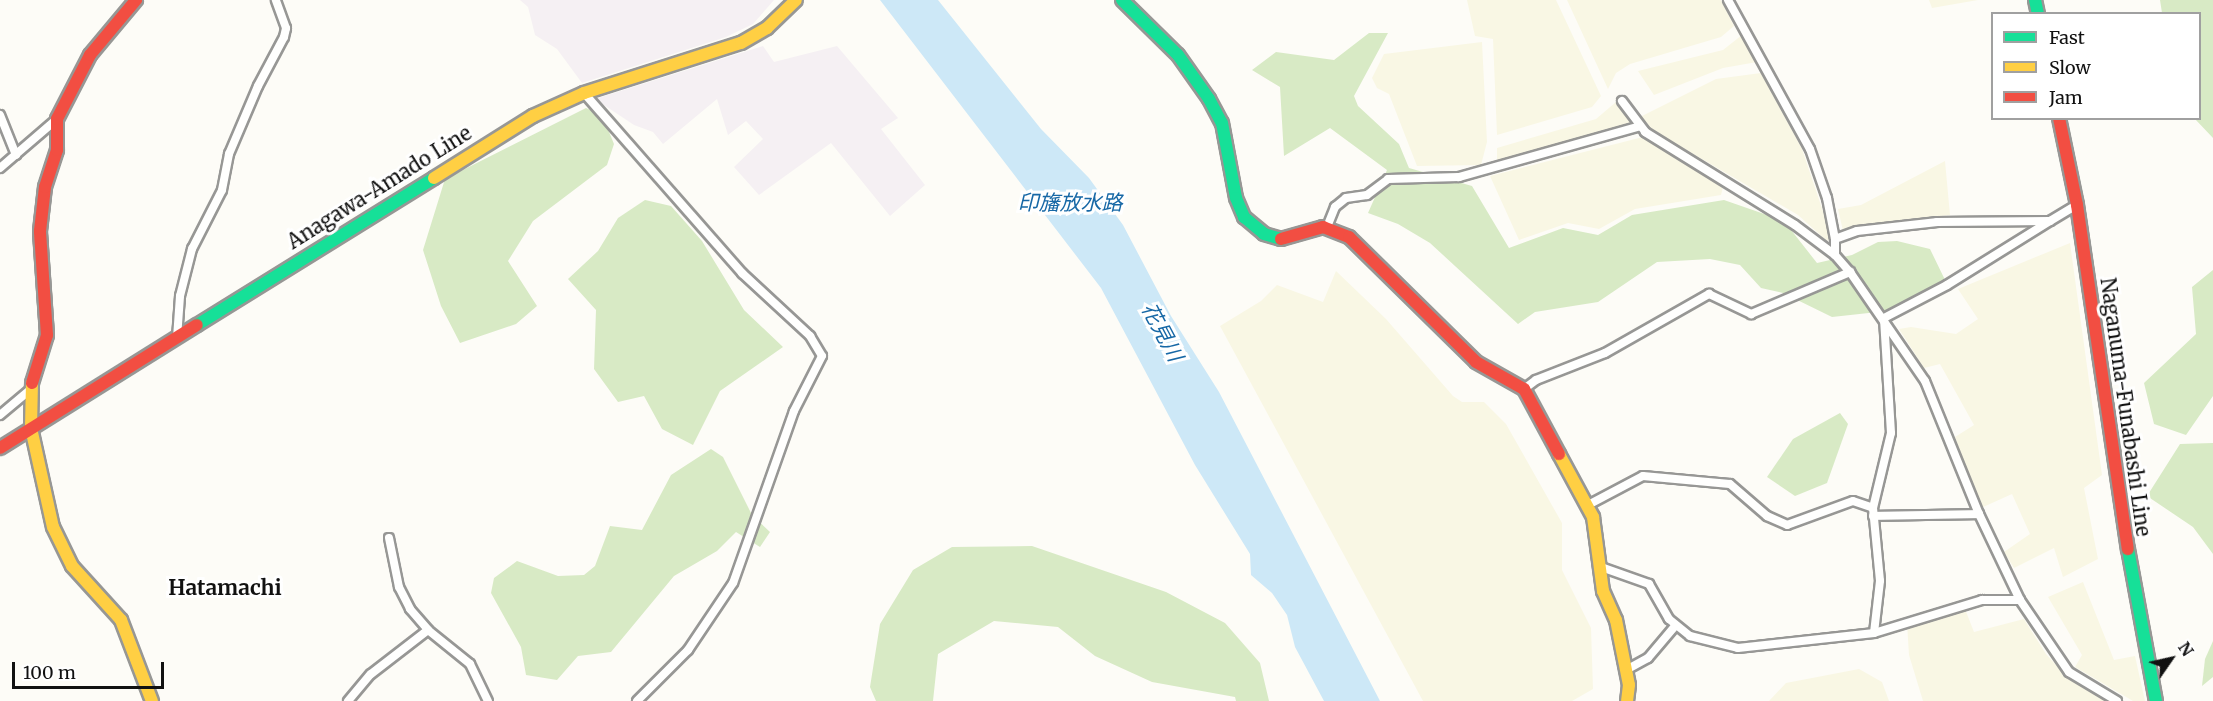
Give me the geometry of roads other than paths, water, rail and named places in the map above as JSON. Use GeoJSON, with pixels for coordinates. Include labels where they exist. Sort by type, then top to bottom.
{"type":"FeatureCollection","features":[{"type":"Feature","properties":{"kind":"street"},"geometry":{"type":"LineString","coordinates":[[0,168],[57,119],[90,55],[136,0]]}},
{"type":"Feature","properties":{"kind":"street"},"geometry":{"type":"LineString","coordinates":[[177,338],[180,296],[192,249],[222,190],[229,154],[258,86],[284,38],[286,28],[276,0]]}},
{"type":"Feature","properties":{"kind":"street","name":"Anagawa-Amado Line"},"geometry":{"type":"LineString","coordinates":[[0,448],[493,140],[584,93],[741,44],[767,28],[796,0]]}},
{"type":"Feature","properties":{"kind":"street"},"geometry":{"type":"LineString","coordinates":[[1123,0],[1178,55],[1209,99],[1222,123],[1236,198],[1244,217],[1264,234],[1279,240],[1327,227],[1349,237],[1476,362],[1524,389],[1588,505],[1601,567],[1603,591],[1616,620],[1626,670],[1627,701]]}},
{"type":"Feature","properties":{"kind":"street"},"geometry":{"type":"LineString","coordinates":[[1728,0],[1810,149],[1827,198],[1835,239],[1835,255]]}},
{"type":"Feature","properties":{"kind":"street"},"geometry":{"type":"LineString","coordinates":[[584,93],[742,273],[810,336],[822,356],[794,411],[733,583],[688,650],[637,701]]}},
{"type":"Feature","properties":{"kind":"street"},"geometry":{"type":"LineString","coordinates":[[1622,101],[1640,126],[1835,255],[1850,272],[1884,318],[1925,381],[1979,514],[2020,600],[2069,672],[2117,701]]}},
{"type":"Feature","properties":{"kind":"street"},"geometry":{"type":"LineString","coordinates":[[0,115],[16,155]]}},
{"type":"Feature","properties":{"kind":"street"},"geometry":{"type":"LineString","coordinates":[[57,119],[57,150],[45,188],[40,231],[47,335],[29,391],[31,428],[58,539],[72,566],[121,620],[153,701]]}},
{"type":"Feature","properties":{"kind":"street","name":"Naganuma-Funabashi Line"},"geometry":{"type":"LineString","coordinates":[[2059,120],[2077,205],[2129,557],[2156,701]]}},
{"type":"Feature","properties":{"kind":"street"},"geometry":{"type":"LineString","coordinates":[[1327,227],[1335,207],[1346,198],[1367,195],[1388,180],[1459,177],[1640,126]]}},
{"type":"Feature","properties":{"kind":"street"},"geometry":{"type":"LineString","coordinates":[[1884,318],[1947,285],[2077,205]]}},
{"type":"Feature","properties":{"kind":"street"},"geometry":{"type":"LineString","coordinates":[[1835,239],[1888,226],[2050,221]]}},
{"type":"Feature","properties":{"kind":"street"},"geometry":{"type":"LineString","coordinates":[[1524,389],[1536,380],[1567,370],[1633,338],[1709,294],[1751,314],[1850,272]]}},
{"type":"Feature","properties":{"kind":"street"},"geometry":{"type":"LineString","coordinates":[[1874,633],[1880,581],[1873,512],[1891,432],[1884,318]]}},
{"type":"Feature","properties":{"kind":"street"},"geometry":{"type":"LineString","coordinates":[[0,415],[29,391]]}},
{"type":"Feature","properties":{"kind":"street"},"geometry":{"type":"LineString","coordinates":[[1588,505],[1643,476],[1730,484],[1767,516],[1787,525],[1853,501],[1873,512],[1979,514]]}},
{"type":"Feature","properties":{"kind":"street"},"geometry":{"type":"LineString","coordinates":[[389,538],[399,586],[410,609],[428,630],[470,664],[488,701]]}},
{"type":"Feature","properties":{"kind":"street"},"geometry":{"type":"LineString","coordinates":[[1601,567],[1649,584],[1676,625],[1690,636],[1738,648],[1874,633],[1982,600],[2020,600]]}},
{"type":"Feature","properties":{"kind":"street"},"geometry":{"type":"LineString","coordinates":[[1626,670],[1648,658],[1676,625]]}},
{"type":"Feature","properties":{"kind":"street"},"geometry":{"type":"LineString","coordinates":[[348,701],[371,674],[428,630]]}},
{"type":"Feature","properties":{"kind":"water","name":"印旛放水路"},"geometry":{"type":"Polygon","coordinates":[[[880,0],[938,0],[1041,129],[1089,178],[1123,225],[1171,316],[1219,392],[1380,701],[1324,701],[1295,647],[1287,615],[1272,593],[1251,575],[1250,554],[1195,465],[1101,288],[880,0]]]}},
{"type":"Feature","properties":{"kind":"district","name":"Hatamachi"},"geometry":{"type":"Point","coordinates":[225,588]}},
{"type":"Feature","properties":{"kind":"water label","name":"花見川"},"geometry":{"type":"Point","coordinates":[1162,332]}}]}
